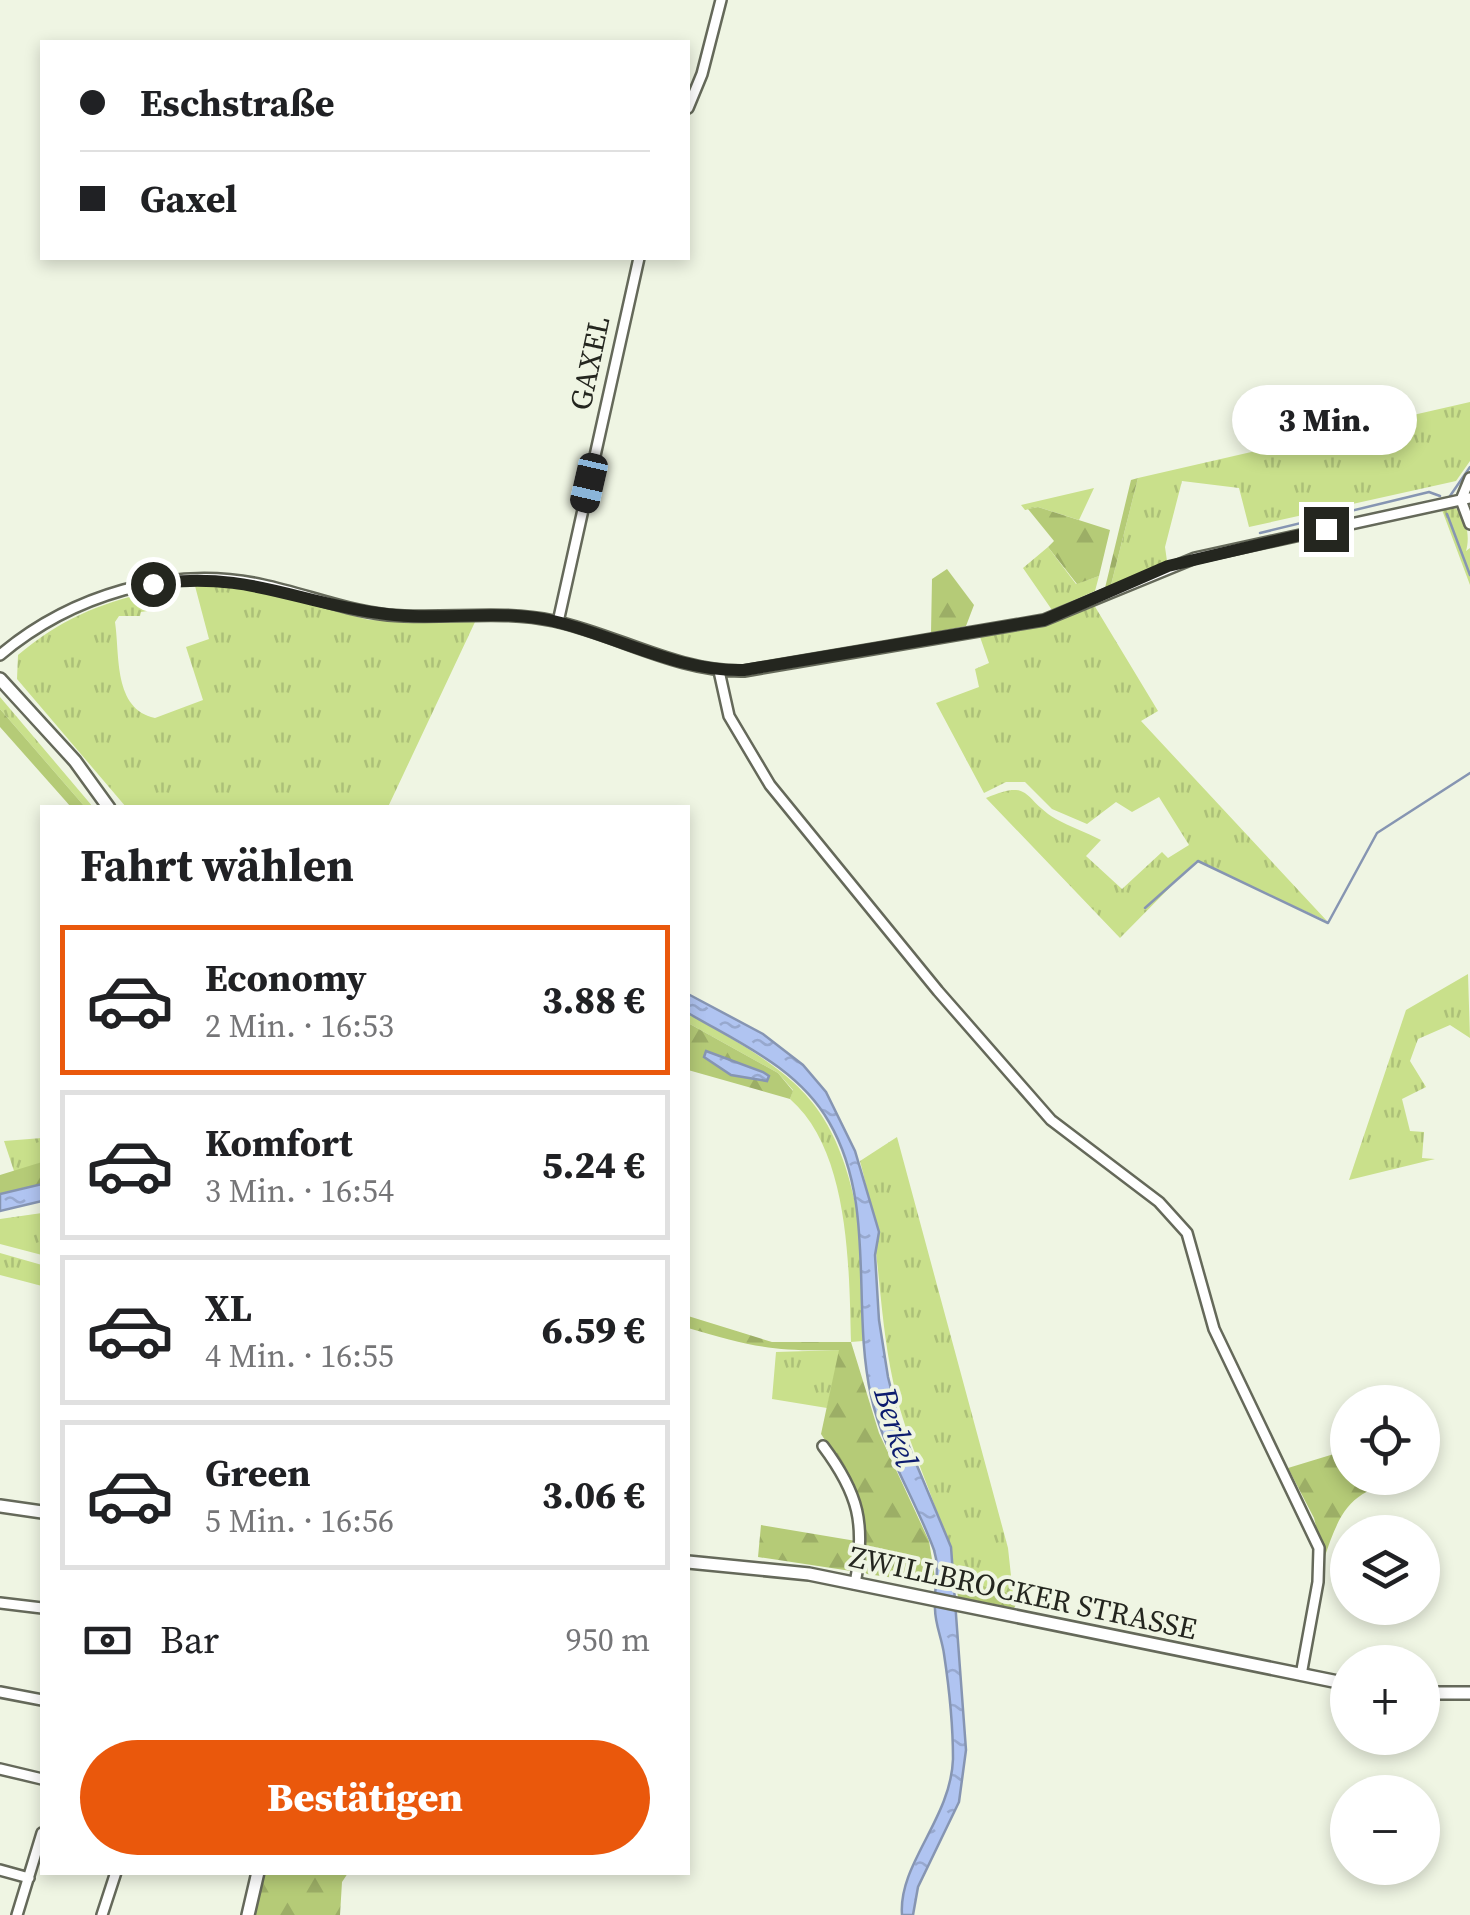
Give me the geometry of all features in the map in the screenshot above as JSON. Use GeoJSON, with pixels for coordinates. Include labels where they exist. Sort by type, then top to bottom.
{"type":"FeatureCollection","features":[{"type":"Feature","properties":{"kind":"main road"},"geometry":{"type":"LineString","coordinates":[[0,680],[74,761],[107,805]]}},
{"type":"Feature","properties":{"kind":"main road"},"geometry":{"type":"LineString","coordinates":[[0,1506],[40,1512]]}},
{"type":"Feature","properties":{"kind":"main road","name":"ZWILLBROCKER STRASSE"},"geometry":{"type":"LineString","coordinates":[[690,1562],[776,1569],[1330,1681]]}},
{"type":"Feature","properties":{"kind":"main road"},"geometry":{"type":"LineString","coordinates":[[1440,1693],[1470,1693]]}},
{"type":"Feature","properties":{"kind":"main road"},"geometry":{"type":"LineString","coordinates":[[248,1915],[257,1875]]}},
{"type":"Feature","properties":{"kind":"street"},"geometry":{"type":"LineString","coordinates":[[690,103],[702,74],[721,0]]}},
{"type":"Feature","properties":{"kind":"street","name":"GAXEL"},"geometry":{"type":"LineString","coordinates":[[558,622],[639,260]]}},
{"type":"Feature","properties":{"kind":"street"},"geometry":{"type":"LineString","coordinates":[[1470,478],[1466,499],[1470,524]]}},
{"type":"Feature","properties":{"kind":"street"},"geometry":{"type":"LineString","coordinates":[[0,655],[42,624],[100,598],[194,579],[260,584],[391,615],[486,612],[558,622],[719,671],[772,667],[1044,620],[1195,558],[1466,499]]}},
{"type":"Feature","properties":{"kind":"street"},"geometry":{"type":"LineString","coordinates":[[719,671],[728,716],[770,784],[938,991],[1051,1120],[1158,1202],[1187,1232],[1214,1329],[1319,1548],[1318,1582],[1301,1675]]}},
{"type":"Feature","properties":{"kind":"street"},"geometry":{"type":"LineString","coordinates":[[823,1446],[848,1479],[858,1507],[855,1584]]}},
{"type":"Feature","properties":{"kind":"street"},"geometry":{"type":"LineString","coordinates":[[0,1603],[40,1608]]}},
{"type":"Feature","properties":{"kind":"street"},"geometry":{"type":"LineString","coordinates":[[0,1692],[40,1700]]}},
{"type":"Feature","properties":{"kind":"street"},"geometry":{"type":"LineString","coordinates":[[0,1769],[40,1779]]}},
{"type":"Feature","properties":{"kind":"street"},"geometry":{"type":"LineString","coordinates":[[18,1915],[40,1839]]}},
{"type":"Feature","properties":{"kind":"street"},"geometry":{"type":"LineString","coordinates":[[0,1870],[29,1878]]}},
{"type":"Feature","properties":{"kind":"street"},"geometry":{"type":"LineString","coordinates":[[102,1915],[115,1875]]}},
{"type":"Feature","properties":{"kind":"green space"},"geometry":{"type":"Polygon","coordinates":[[[1470,402],[1470,461],[1456,481],[1249,527],[1239,488],[1182,481],[1165,547],[1167,561],[1111,585],[1138,478],[1470,402]]]}},
{"type":"Feature","properties":{"kind":"green space"},"geometry":{"type":"Polygon","coordinates":[[[1138,478],[1111,585],[1105,588],[1131,480],[1138,478]]]}},
{"type":"Feature","properties":{"kind":"green space"},"geometry":{"type":"Polygon","coordinates":[[[1094,488],[1079,520],[1038,507],[1025,510],[1021,505],[1094,488]]]}},
{"type":"Feature","properties":{"kind":"green space"},"geometry":{"type":"Polygon","coordinates":[[[1453,506],[1463,517],[1467,530],[1470,585],[1442,510],[1453,506]]]}},
{"type":"Feature","properties":{"kind":"green space"},"geometry":{"type":"Polygon","coordinates":[[[1038,507],[1110,530],[1099,576],[1077,584],[1048,547],[1054,541],[1028,509],[1038,507]]]}},
{"type":"Feature","properties":{"kind":"green space"},"geometry":{"type":"Polygon","coordinates":[[[1048,547],[1076,584],[1099,576],[1095,591],[1052,610],[1023,568],[1048,547]]]}},
{"type":"Feature","properties":{"kind":"green space"},"geometry":{"type":"Polygon","coordinates":[[[947,569],[974,605],[966,626],[931,633],[932,579],[947,569]]]}},
{"type":"Feature","properties":{"kind":"green space"},"geometry":{"type":"Polygon","coordinates":[[[195,586],[242,586],[369,620],[475,622],[389,805],[124,805],[17,679],[18,655],[49,632],[96,608],[149,592],[154,610],[141,612],[140,616],[119,616],[115,622],[125,692],[141,713],[155,718],[203,700],[186,647],[209,639],[195,586]]]}},
{"type":"Feature","properties":{"kind":"green space"},"geometry":{"type":"Polygon","coordinates":[[[1094,605],[1158,711],[1141,721],[1327,921],[1196,861],[1120,938],[986,798],[1019,791],[1056,819],[1101,840],[1086,856],[1122,889],[1162,852],[1168,858],[1189,845],[1159,797],[1132,812],[1116,802],[1087,824],[1052,809],[1025,782],[1006,782],[984,793],[936,703],[979,687],[975,669],[989,663],[980,637],[1030,628],[1094,605]]]}},
{"type":"Feature","properties":{"kind":"green space"},"geometry":{"type":"Polygon","coordinates":[[[0,697],[91,805],[83,805],[0,709],[0,697]]]}},
{"type":"Feature","properties":{"kind":"green space"},"geometry":{"type":"Polygon","coordinates":[[[0,709],[83,805],[69,805],[0,727],[0,709]]]}},
{"type":"Feature","properties":{"kind":"green space"},"geometry":{"type":"Polygon","coordinates":[[[1468,974],[1470,1038],[1450,1025],[1418,1039],[1410,1061],[1426,1087],[1402,1099],[1410,1131],[1424,1132],[1422,1158],[1435,1159],[1349,1180],[1406,1010],[1468,974]]]}},
{"type":"Feature","properties":{"kind":"green space"},"geometry":{"type":"Polygon","coordinates":[[[690,1014],[784,1074],[824,1118],[850,1182],[860,1226],[863,1341],[851,1342],[847,1247],[835,1179],[810,1121],[790,1099],[793,1090],[778,1073],[690,1024],[690,1014]]]}},
{"type":"Feature","properties":{"kind":"green space"},"geometry":{"type":"Polygon","coordinates":[[[690,1024],[778,1073],[793,1091],[790,1099],[690,1071],[690,1024]]]}},
{"type":"Feature","properties":{"kind":"green space"},"geometry":{"type":"Polygon","coordinates":[[[897,1137],[1008,1548],[1013,1594],[955,1578],[942,1527],[899,1406],[860,1161],[897,1137]]]}},
{"type":"Feature","properties":{"kind":"green space"},"geometry":{"type":"Polygon","coordinates":[[[40,1138],[40,1163],[15,1174],[4,1141],[40,1138]]]}},
{"type":"Feature","properties":{"kind":"green space"},"geometry":{"type":"Polygon","coordinates":[[[40,1163],[40,1184],[0,1194],[0,1175],[40,1163]]]}},
{"type":"Feature","properties":{"kind":"green space"},"geometry":{"type":"Polygon","coordinates":[[[40,1213],[40,1254],[0,1244],[0,1219],[40,1213]]]}},
{"type":"Feature","properties":{"kind":"green space"},"geometry":{"type":"Polygon","coordinates":[[[0,1253],[40,1264],[40,1285],[0,1275],[0,1253]]]}},
{"type":"Feature","properties":{"kind":"green space"},"geometry":{"type":"Polygon","coordinates":[[[690,1317],[772,1342],[851,1342],[879,1433],[929,1541],[936,1584],[867,1574],[861,1568],[861,1506],[853,1482],[821,1434],[839,1350],[779,1349],[690,1329],[690,1317]]]}},
{"type":"Feature","properties":{"kind":"green space"},"geometry":{"type":"Polygon","coordinates":[[[840,1350],[827,1408],[772,1399],[776,1352],[840,1350]]]}},
{"type":"Feature","properties":{"kind":"green space"},"geometry":{"type":"Polygon","coordinates":[[[1330,1455],[1330,1495],[1362,1495],[1342,1515],[1330,1515],[1330,1543],[1324,1559],[1314,1518],[1288,1468],[1330,1455]]]}},
{"type":"Feature","properties":{"kind":"green space"},"geometry":{"type":"Polygon","coordinates":[[[761,1525],[856,1541],[851,1571],[758,1557],[761,1525]]]}},
{"type":"Feature","properties":{"kind":"green space"},"geometry":{"type":"Polygon","coordinates":[[[955,1578],[1013,1594],[1016,1605],[1014,1608],[958,1597],[955,1578]]]}},
{"type":"Feature","properties":{"kind":"green space"},"geometry":{"type":"Polygon","coordinates":[[[263,1875],[347,1875],[342,1882],[340,1915],[253,1915],[263,1875]]]}},
{"type":"Feature","properties":{"kind":"water","name":"Berkel"},"geometry":{"type":"Polygon","coordinates":[[[690,995],[763,1034],[803,1065],[826,1092],[855,1151],[879,1232],[875,1255],[879,1320],[888,1377],[900,1425],[951,1547],[966,1750],[959,1802],[918,1887],[913,1915],[902,1915],[903,1896],[944,1802],[953,1759],[944,1654],[935,1615],[934,1550],[883,1436],[871,1396],[865,1362],[858,1221],[844,1154],[829,1122],[801,1086],[747,1046],[690,1014],[690,995]]]}},
{"type":"Feature","properties":{"kind":"water"},"geometry":{"type":"Polygon","coordinates":[[[706,1051],[763,1072],[769,1076],[767,1081],[731,1075],[704,1057],[706,1051]]]}},
{"type":"Feature","properties":{"kind":"water"},"geometry":{"type":"Polygon","coordinates":[[[40,1184],[40,1201],[0,1211],[0,1194],[40,1184]]]}},
{"type":"Feature","properties":{"kind":"waterway"},"geometry":{"type":"LineString","coordinates":[[1450,496],[1470,467]]}},
{"type":"Feature","properties":{"kind":"waterway"},"geometry":{"type":"LineString","coordinates":[[1260,533],[1429,492],[1440,496]]}},
{"type":"Feature","properties":{"kind":"waterway"},"geometry":{"type":"LineString","coordinates":[[1447,514],[1470,575]]}},
{"type":"Feature","properties":{"kind":"waterway"},"geometry":{"type":"LineString","coordinates":[[1145,908],[1198,861],[1328,923],[1377,833],[1470,773]]}},
{"type":"Feature","properties":{"kind":"route"},"geometry":{"type":"LineString","coordinates":[[153,584],[227,579],[358,611],[424,616],[486,612],[519,615],[558,622],[687,664],[719,671],[744,670],[1044,620],[1168,566],[1326,529]]}}]}
